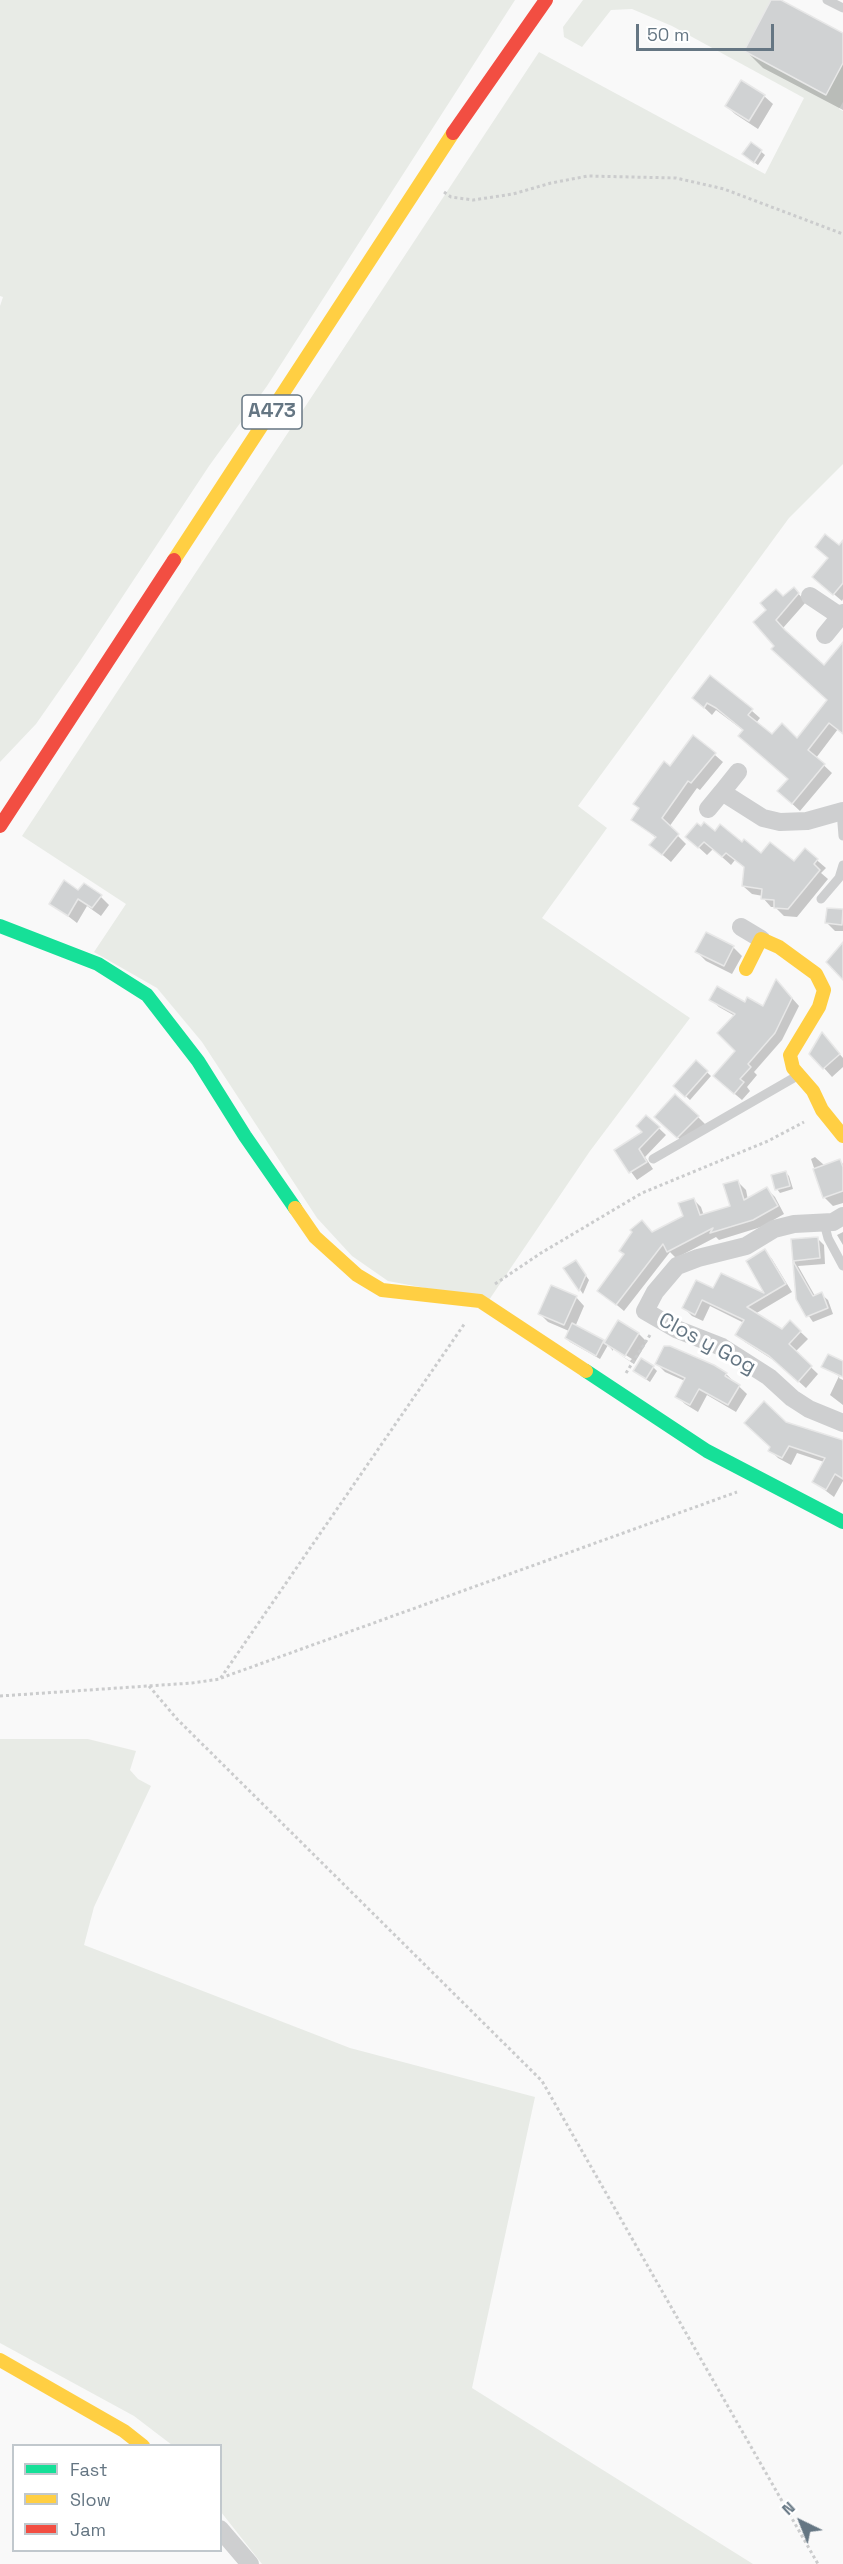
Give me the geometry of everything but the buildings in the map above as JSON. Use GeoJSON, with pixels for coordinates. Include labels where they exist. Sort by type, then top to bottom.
{"type":"FeatureCollection","features":[{"type":"Feature","properties":{"kind":"street","name":"A473"},"geometry":{"type":"LineString","coordinates":[[0,826],[424,181],[482,89],[546,0]]}},
{"type":"Feature","properties":{"kind":"street"},"geometry":{"type":"LineString","coordinates":[[810,596],[842,615],[825,635]]}},
{"type":"Feature","properties":{"kind":"street"},"geometry":{"type":"LineString","coordinates":[[708,809],[738,772]]}},
{"type":"Feature","properties":{"kind":"street"},"geometry":{"type":"LineString","coordinates":[[722,792],[764,818],[780,822],[807,821],[842,811]]}},
{"type":"Feature","properties":{"kind":"street"},"geometry":{"type":"LineString","coordinates":[[0,926],[98,964],[147,995],[198,1061],[245,1136],[315,1237],[357,1275],[382,1290],[480,1301],[707,1451],[843,1522]]}},
{"type":"Feature","properties":{"kind":"street"},"geometry":{"type":"LineString","coordinates":[[741,927],[779,947],[816,974],[824,990],[819,1007],[790,1055],[793,1068],[813,1091],[822,1110],[843,1136]]}},
{"type":"Feature","properties":{"kind":"street"},"geometry":{"type":"LineString","coordinates":[[746,969],[761,939]]}},
{"type":"Feature","properties":{"kind":"street","name":"Clos y Gog"},"geometry":{"type":"LineString","coordinates":[[843,1216],[833,1222],[794,1224],[774,1230],[746,1246],[698,1258],[677,1266],[655,1292],[645,1311],[722,1347],[769,1377],[792,1398],[809,1409],[843,1423]]}},
{"type":"Feature","properties":{"kind":"street"},"geometry":{"type":"LineString","coordinates":[[0,2360],[124,2431],[142,2444]]}},
{"type":"Feature","properties":{"kind":"street"},"geometry":{"type":"LineString","coordinates":[[222,2531],[250,2564]]}},
{"type":"Feature","properties":{"kind":"lane"},"geometry":{"type":"LineString","coordinates":[[827,0],[843,8]]}},
{"type":"Feature","properties":{"kind":"lane"},"geometry":{"type":"LineString","coordinates":[[842,811],[843,836]]}},
{"type":"Feature","properties":{"kind":"lane"},"geometry":{"type":"LineString","coordinates":[[821,899],[838,878],[843,864]]}},
{"type":"Feature","properties":{"kind":"lane"},"geometry":{"type":"LineString","coordinates":[[653,1159],[799,1075]]}},
{"type":"Feature","properties":{"kind":"lane"},"geometry":{"type":"LineString","coordinates":[[824,1222],[828,1238],[843,1266]]}},
{"type":"Feature","properties":{"kind":"path"},"geometry":{"type":"LineString","coordinates":[[424,181],[451,196],[473,200],[513,194],[551,183],[588,176],[676,178],[724,189],[843,234]]}},
{"type":"Feature","properties":{"kind":"path"},"geometry":{"type":"LineString","coordinates":[[220,1678],[491,1287],[541,1253],[642,1193],[768,1141],[822,1110]]}},
{"type":"Feature","properties":{"kind":"path"},"geometry":{"type":"LineString","coordinates":[[616,1390],[660,1319]]}},
{"type":"Feature","properties":{"kind":"path"},"geometry":{"type":"LineString","coordinates":[[0,1696],[192,1683],[220,1678],[765,1482]]}},
{"type":"Feature","properties":{"kind":"path"},"geometry":{"type":"LineString","coordinates":[[148,1686],[177,1719],[542,2081],[818,2564]]}},
{"type":"Feature","properties":{"kind":"shaded area"},"geometry":{"type":"Polygon","coordinates":[[[0,0],[515,0],[267,386],[209,466],[36,724],[0,762],[0,306],[3,297],[0,296],[0,0]]]}},
{"type":"Feature","properties":{"kind":"shaded area"},"geometry":{"type":"Polygon","coordinates":[[[583,0],[777,0],[843,34],[843,102],[839,109],[843,111],[843,464],[789,518],[578,806],[607,828],[542,918],[690,1018],[590,1151],[489,1300],[388,1281],[352,1256],[317,1218],[202,1042],[157,988],[94,952],[126,904],[22,836],[539,52],[765,174],[804,98],[672,26],[632,9],[611,10],[582,47],[564,37],[563,27],[583,0]]]}},
{"type":"Feature","properties":{"kind":"shaded area"},"geometry":{"type":"Polygon","coordinates":[[[0,1739],[88,1739],[136,1751],[130,1770],[138,1779],[151,1786],[94,1907],[84,1945],[350,2048],[535,2097],[472,2388],[753,2564],[262,2564],[222,2513],[222,2444],[171,2444],[134,2416],[0,2343],[0,1739]]]}},
{"type":"Feature","properties":{"kind":"traffic: fast"},"geometry":{"type":"LineString","coordinates":[[0,926],[98,964],[147,995],[198,1061],[245,1136],[295,1208]]}},
{"type":"Feature","properties":{"kind":"traffic: fast"},"geometry":{"type":"LineString","coordinates":[[586,1371],[707,1451],[843,1522]]}},
{"type":"Feature","properties":{"kind":"traffic: slow"},"geometry":{"type":"LineString","coordinates":[[174,560],[453,133]]}},
{"type":"Feature","properties":{"kind":"traffic: slow"},"geometry":{"type":"LineString","coordinates":[[746,969],[761,939],[779,947],[816,974],[824,990],[819,1007],[790,1055],[793,1068],[813,1091],[822,1110],[843,1136]]}},
{"type":"Feature","properties":{"kind":"traffic: slow"},"geometry":{"type":"LineString","coordinates":[[295,1208],[315,1237],[357,1275],[382,1290],[480,1301],[586,1371]]}},
{"type":"Feature","properties":{"kind":"traffic: slow"},"geometry":{"type":"LineString","coordinates":[[0,2360],[124,2431],[140,2444]]}},
{"type":"Feature","properties":{"kind":"traffic: jam"},"geometry":{"type":"LineString","coordinates":[[453,133],[546,0]]}},
{"type":"Feature","properties":{"kind":"traffic: jam"},"geometry":{"type":"LineString","coordinates":[[0,826],[174,560]]}}]}
